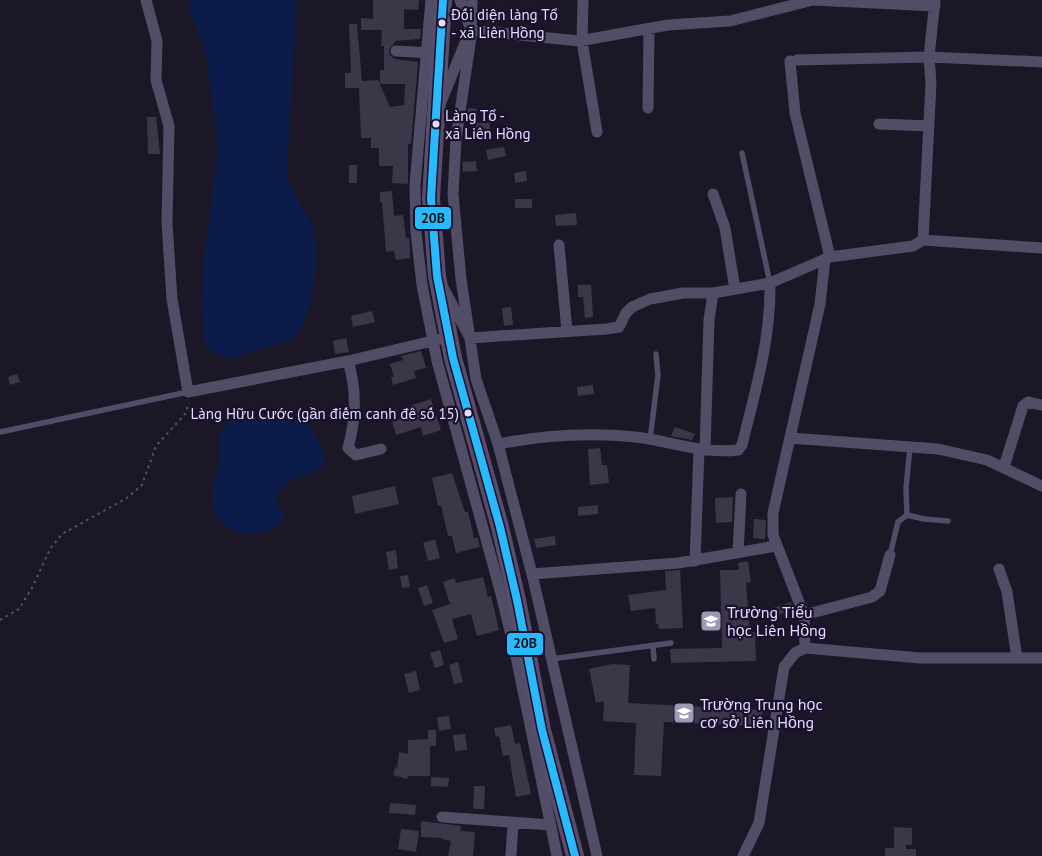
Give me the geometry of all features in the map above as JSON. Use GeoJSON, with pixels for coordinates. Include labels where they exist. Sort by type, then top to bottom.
{"type":"FeatureCollection","features":[{"type":"Feature","properties":{"kind":"main road"},"geometry":{"type":"LineString","coordinates":[[443,0],[432,53],[436,115],[431,198],[440,338],[464,402],[500,527],[518,600],[542,730],[575,852]]}},
{"type":"Feature","properties":{"kind":"street"},"geometry":{"type":"LineString","coordinates":[[146,0],[157,40],[156,80],[169,126],[167,223],[172,299],[188,392],[348,361],[440,338]]}},
{"type":"Feature","properties":{"kind":"street"},"geometry":{"type":"LineString","coordinates":[[431,0],[432,53],[415,185],[415,223],[422,285],[440,338],[500,590],[523,688],[557,856]]}},
{"type":"Feature","properties":{"kind":"street"},"geometry":{"type":"LineString","coordinates":[[436,115],[471,30],[460,0]]}},
{"type":"Feature","properties":{"kind":"street"},"geometry":{"type":"LineString","coordinates":[[472,0],[471,30],[456,139],[453,194],[470,338],[476,379],[498,444],[532,574],[597,856]]}},
{"type":"Feature","properties":{"kind":"street"},"geometry":{"type":"LineString","coordinates":[[583,0],[582,41],[597,132]]}},
{"type":"Feature","properties":{"kind":"street"},"geometry":{"type":"LineString","coordinates":[[471,30],[582,41],[668,25],[730,21],[813,0],[935,3],[928,57],[931,83],[923,240]]}},
{"type":"Feature","properties":{"kind":"street"},"geometry":{"type":"LineString","coordinates":[[648,108],[649,29]]}},
{"type":"Feature","properties":{"kind":"street"},"geometry":{"type":"LineString","coordinates":[[396,51],[432,53]]}},
{"type":"Feature","properties":{"kind":"street"},"geometry":{"type":"LineString","coordinates":[[805,648],[804,615],[772,535],[773,513],[820,304],[828,258],[795,113],[794,60],[928,57],[1042,62]]}},
{"type":"Feature","properties":{"kind":"street"},"geometry":{"type":"LineString","coordinates":[[879,124],[928,126]]}},
{"type":"Feature","properties":{"kind":"street"},"geometry":{"type":"LineString","coordinates":[[713,194],[725,228],[735,289]]}},
{"type":"Feature","properties":{"kind":"street"},"geometry":{"type":"LineString","coordinates":[[470,338],[616,328],[632,307],[650,299],[683,293],[713,293],[770,283],[828,258],[913,246],[923,240],[1042,248]]}},
{"type":"Feature","properties":{"kind":"street"},"geometry":{"type":"LineString","coordinates":[[559,246],[567,331]]}},
{"type":"Feature","properties":{"kind":"street"},"geometry":{"type":"LineString","coordinates":[[437,276],[470,338],[464,402]]}},
{"type":"Feature","properties":{"kind":"street"},"geometry":{"type":"LineString","coordinates":[[498,444],[523,439],[565,436],[610,436],[650,440],[702,450],[734,450],[742,445],[766,343],[770,283]]}},
{"type":"Feature","properties":{"kind":"street"},"geometry":{"type":"LineString","coordinates":[[695,560],[709,320],[713,293]]}},
{"type":"Feature","properties":{"kind":"street"},"geometry":{"type":"LineString","coordinates":[[348,361],[354,382],[355,414],[348,448],[356,455],[381,449]]}},
{"type":"Feature","properties":{"kind":"street"},"geometry":{"type":"LineString","coordinates":[[1004,467],[1023,406],[1028,402],[1042,405]]}},
{"type":"Feature","properties":{"kind":"street"},"geometry":{"type":"LineString","coordinates":[[790,438],[938,449],[988,460],[1042,486]]}},
{"type":"Feature","properties":{"kind":"street"},"geometry":{"type":"LineString","coordinates":[[738,553],[741,494]]}},
{"type":"Feature","properties":{"kind":"street"},"geometry":{"type":"LineString","coordinates":[[532,574],[695,560],[776,546]]}},
{"type":"Feature","properties":{"kind":"street"},"geometry":{"type":"LineString","coordinates":[[804,615],[872,597],[880,591],[890,555]]}},
{"type":"Feature","properties":{"kind":"street"},"geometry":{"type":"LineString","coordinates":[[999,569],[1009,602],[1017,658]]}},
{"type":"Feature","properties":{"kind":"street"},"geometry":{"type":"LineString","coordinates":[[518,600],[537,596]]}},
{"type":"Feature","properties":{"kind":"street"},"geometry":{"type":"LineString","coordinates":[[743,856],[759,823],[784,667],[795,653],[805,648],[920,658],[1042,658]]}},
{"type":"Feature","properties":{"kind":"street"},"geometry":{"type":"LineString","coordinates":[[442,817],[550,825]]}},
{"type":"Feature","properties":{"kind":"street"},"geometry":{"type":"LineString","coordinates":[[511,856],[513,822]]}},
{"type":"Feature","properties":{"kind":"lane"},"geometry":{"type":"LineString","coordinates":[[742,153],[770,283]]}},
{"type":"Feature","properties":{"kind":"lane"},"geometry":{"type":"LineString","coordinates":[[650,440],[658,375],[656,354]]}},
{"type":"Feature","properties":{"kind":"lane"},"geometry":{"type":"LineString","coordinates":[[0,432],[188,392]]}},
{"type":"Feature","properties":{"kind":"lane"},"geometry":{"type":"LineString","coordinates":[[908,515],[906,488],[910,447]]}},
{"type":"Feature","properties":{"kind":"lane"},"geometry":{"type":"LineString","coordinates":[[908,515],[924,520],[948,521]]}},
{"type":"Feature","properties":{"kind":"lane"},"geometry":{"type":"LineString","coordinates":[[890,555],[898,522],[908,515]]}},
{"type":"Feature","properties":{"kind":"lane"},"geometry":{"type":"LineString","coordinates":[[552,659],[671,643]]}},
{"type":"Feature","properties":{"kind":"lane"},"geometry":{"type":"LineString","coordinates":[[653,646],[654,659]]}},
{"type":"Feature","properties":{"kind":"path"},"geometry":{"type":"LineString","coordinates":[[0,620],[18,609],[33,586],[50,549],[62,534],[127,498],[142,485],[156,446],[186,414],[189,402],[188,392]]}},
{"type":"Feature","properties":{"kind":"water"},"geometry":{"type":"Polygon","coordinates":[[[189,0],[297,0],[286,179],[311,223],[317,249],[316,272],[309,307],[300,332],[287,342],[243,354],[236,360],[213,352],[205,343],[202,308],[203,266],[218,147],[206,54],[191,14],[189,0]]]}},
{"type":"Feature","properties":{"kind":"water"},"geometry":{"type":"Polygon","coordinates":[[[289,414],[297,417],[314,433],[321,447],[325,463],[321,468],[285,484],[278,495],[276,505],[285,513],[280,523],[271,530],[260,534],[248,534],[236,530],[225,524],[217,516],[213,504],[214,486],[220,458],[220,434],[224,426],[233,421],[289,414]]]}},
{"type":"Feature","properties":{"kind":"building"},"geometry":{"type":"Polygon","coordinates":[[[373,0],[419,0],[418,10],[404,9],[404,29],[421,29],[420,39],[396,41],[389,50],[390,55],[395,59],[418,62],[411,144],[408,144],[408,184],[392,183],[393,166],[379,166],[379,148],[371,148],[371,138],[361,138],[359,88],[345,88],[345,73],[351,73],[349,24],[357,24],[362,81],[378,80],[390,107],[404,105],[405,84],[380,84],[380,70],[384,70],[384,46],[381,46],[382,30],[361,30],[361,18],[373,19],[373,0]]]}},
{"type":"Feature","properties":{"kind":"building"},"geometry":{"type":"Polygon","coordinates":[[[468,108],[477,109],[475,120],[467,118],[468,108]]]}},
{"type":"Feature","properties":{"kind":"building"},"geometry":{"type":"Polygon","coordinates":[[[147,117],[156,117],[160,154],[148,154],[147,117]]]}},
{"type":"Feature","properties":{"kind":"building"},"geometry":{"type":"Polygon","coordinates":[[[476,123],[490,123],[490,132],[476,132],[476,123]]]}},
{"type":"Feature","properties":{"kind":"building"},"geometry":{"type":"Polygon","coordinates":[[[504,147],[506,156],[488,160],[486,150],[504,147]]]}},
{"type":"Feature","properties":{"kind":"building"},"geometry":{"type":"Polygon","coordinates":[[[476,161],[477,171],[463,172],[462,162],[476,161]]]}},
{"type":"Feature","properties":{"kind":"building"},"geometry":{"type":"Polygon","coordinates":[[[349,165],[357,165],[357,183],[349,183],[349,165]]]}},
{"type":"Feature","properties":{"kind":"building"},"geometry":{"type":"Polygon","coordinates":[[[526,171],[527,181],[515,183],[514,173],[526,171]]]}},
{"type":"Feature","properties":{"kind":"building"},"geometry":{"type":"Polygon","coordinates":[[[392,191],[394,216],[403,215],[406,238],[409,238],[410,258],[396,260],[394,251],[386,252],[380,192],[392,191]]]}},
{"type":"Feature","properties":{"kind":"building"},"geometry":{"type":"Polygon","coordinates":[[[515,199],[532,199],[532,208],[515,208],[515,199]]]}},
{"type":"Feature","properties":{"kind":"building"},"geometry":{"type":"Polygon","coordinates":[[[576,213],[577,225],[556,226],[555,215],[576,213]]]}},
{"type":"Feature","properties":{"kind":"building"},"geometry":{"type":"Polygon","coordinates":[[[578,285],[591,285],[593,317],[585,318],[583,297],[578,297],[578,285]]]}},
{"type":"Feature","properties":{"kind":"building"},"geometry":{"type":"Polygon","coordinates":[[[511,307],[513,325],[504,326],[502,308],[511,307]]]}},
{"type":"Feature","properties":{"kind":"building"},"geometry":{"type":"Polygon","coordinates":[[[372,311],[375,322],[353,327],[351,316],[372,311]]]}},
{"type":"Feature","properties":{"kind":"building"},"geometry":{"type":"Polygon","coordinates":[[[346,338],[349,352],[335,354],[333,341],[346,338]]]}},
{"type":"Feature","properties":{"kind":"building"},"geometry":{"type":"Polygon","coordinates":[[[421,351],[426,368],[414,371],[416,378],[393,385],[391,377],[394,377],[390,364],[403,360],[401,356],[421,351]]]}},
{"type":"Feature","properties":{"kind":"building"},"geometry":{"type":"Polygon","coordinates":[[[17,374],[20,382],[10,385],[8,377],[17,374]]]}},
{"type":"Feature","properties":{"kind":"building"},"geometry":{"type":"Polygon","coordinates":[[[593,385],[594,394],[578,396],[577,387],[593,385]]]}},
{"type":"Feature","properties":{"kind":"building"},"geometry":{"type":"Polygon","coordinates":[[[431,399],[441,430],[423,436],[421,427],[396,435],[392,422],[412,415],[409,406],[431,399]]]}},
{"type":"Feature","properties":{"kind":"building"},"geometry":{"type":"Polygon","coordinates":[[[675,427],[695,434],[692,440],[671,436],[675,427]]]}},
{"type":"Feature","properties":{"kind":"building"},"geometry":{"type":"Polygon","coordinates":[[[600,448],[602,465],[607,465],[609,483],[590,485],[588,449],[600,448]]]}},
{"type":"Feature","properties":{"kind":"building"},"geometry":{"type":"Polygon","coordinates":[[[452,473],[465,512],[468,512],[474,538],[478,538],[480,547],[456,553],[452,536],[448,536],[441,505],[438,506],[432,478],[452,473]]]}},
{"type":"Feature","properties":{"kind":"building"},"geometry":{"type":"Polygon","coordinates":[[[395,486],[399,504],[355,514],[352,496],[395,486]]]}},
{"type":"Feature","properties":{"kind":"building"},"geometry":{"type":"Polygon","coordinates":[[[733,497],[732,522],[716,523],[715,498],[733,497]]]}},
{"type":"Feature","properties":{"kind":"building"},"geometry":{"type":"Polygon","coordinates":[[[598,505],[598,514],[578,516],[578,507],[598,505]]]}},
{"type":"Feature","properties":{"kind":"building"},"geometry":{"type":"Polygon","coordinates":[[[754,519],[766,520],[765,539],[753,538],[754,519]]]}},
{"type":"Feature","properties":{"kind":"building"},"geometry":{"type":"Polygon","coordinates":[[[555,536],[556,545],[536,548],[534,539],[555,536]]]}},
{"type":"Feature","properties":{"kind":"building"},"geometry":{"type":"Polygon","coordinates":[[[435,539],[440,558],[428,561],[423,543],[435,539]]]}},
{"type":"Feature","properties":{"kind":"building"},"geometry":{"type":"Polygon","coordinates":[[[396,550],[398,568],[389,570],[386,552],[396,550]]]}},
{"type":"Feature","properties":{"kind":"building"},"geometry":{"type":"Polygon","coordinates":[[[748,561],[751,582],[746,583],[750,632],[755,632],[756,661],[671,663],[670,649],[722,648],[720,570],[739,570],[738,563],[748,561]]]}},
{"type":"Feature","properties":{"kind":"building"},"geometry":{"type":"Polygon","coordinates":[[[680,570],[683,628],[659,629],[658,624],[656,624],[655,608],[631,611],[628,595],[666,590],[665,571],[680,570]]]}},
{"type":"Feature","properties":{"kind":"building"},"geometry":{"type":"Polygon","coordinates":[[[408,575],[410,587],[402,588],[400,576],[408,575]]]}},
{"type":"Feature","properties":{"kind":"building"},"geometry":{"type":"Polygon","coordinates":[[[483,577],[488,597],[491,596],[499,630],[477,636],[471,614],[452,619],[458,639],[444,643],[432,610],[450,604],[443,582],[454,578],[456,583],[483,577]]]}},
{"type":"Feature","properties":{"kind":"building"},"geometry":{"type":"Polygon","coordinates":[[[427,585],[433,603],[424,606],[418,588],[427,585]]]}},
{"type":"Feature","properties":{"kind":"building"},"geometry":{"type":"Polygon","coordinates":[[[791,602],[794,610],[772,617],[770,609],[791,602]]]}},
{"type":"Feature","properties":{"kind":"building"},"geometry":{"type":"Polygon","coordinates":[[[440,650],[444,665],[435,668],[430,653],[440,650]]]}},
{"type":"Feature","properties":{"kind":"building"},"geometry":{"type":"Polygon","coordinates":[[[458,662],[463,682],[454,684],[449,665],[458,662]]]}},
{"type":"Feature","properties":{"kind":"building"},"geometry":{"type":"Polygon","coordinates":[[[612,664],[630,665],[628,703],[763,710],[762,726],[664,722],[661,776],[634,775],[636,723],[603,721],[604,701],[596,703],[589,669],[612,664]]]}},
{"type":"Feature","properties":{"kind":"building"},"geometry":{"type":"Polygon","coordinates":[[[416,671],[420,690],[409,693],[404,674],[416,671]]]}},
{"type":"Feature","properties":{"kind":"building"},"geometry":{"type":"Polygon","coordinates":[[[449,716],[451,729],[439,731],[437,717],[449,716]]]}},
{"type":"Feature","properties":{"kind":"building"},"geometry":{"type":"Polygon","coordinates":[[[511,725],[515,744],[520,743],[531,794],[516,797],[509,755],[503,756],[499,736],[496,737],[494,728],[511,725]]]}},
{"type":"Feature","properties":{"kind":"building"},"geometry":{"type":"Polygon","coordinates":[[[428,730],[436,730],[436,746],[430,746],[430,776],[408,776],[407,779],[393,775],[395,767],[397,768],[399,752],[408,754],[408,740],[428,739],[428,730]]]}},
{"type":"Feature","properties":{"kind":"building"},"geometry":{"type":"Polygon","coordinates":[[[465,734],[467,750],[455,751],[453,735],[465,734]]]}},
{"type":"Feature","properties":{"kind":"building"},"geometry":{"type":"Polygon","coordinates":[[[431,777],[449,778],[448,787],[431,786],[431,777]]]}},
{"type":"Feature","properties":{"kind":"building"},"geometry":{"type":"Polygon","coordinates":[[[474,786],[485,786],[484,809],[473,809],[474,786]]]}},
{"type":"Feature","properties":{"kind":"building"},"geometry":{"type":"Polygon","coordinates":[[[390,803],[416,805],[415,815],[389,813],[390,803]]]}},
{"type":"Feature","properties":{"kind":"building"},"geometry":{"type":"Polygon","coordinates":[[[421,821],[461,826],[460,831],[475,832],[473,856],[448,856],[451,841],[442,838],[421,837],[421,821]]]}},
{"type":"Feature","properties":{"kind":"building"},"geometry":{"type":"Polygon","coordinates":[[[894,827],[912,828],[912,845],[906,845],[906,849],[916,849],[916,856],[885,856],[885,848],[894,848],[894,827]]]}},
{"type":"Feature","properties":{"kind":"building"},"geometry":{"type":"Polygon","coordinates":[[[401,829],[419,831],[416,852],[398,849],[401,829]]]}},
{"type":"Feature","properties":{"kind":"transit line","name":"20B"},"geometry":{"type":"LineString","coordinates":[[443,0],[431,198],[437,276],[453,358],[500,527],[517,600],[542,730],[575,856]]}},
{"type":"Feature","properties":{"kind":"place","name":"Đối diện làng Tổ - xã Liên Hồng"},"geometry":{"type":"Point","coordinates":[442,23]}},
{"type":"Feature","properties":{"kind":"place","name":"Làng Tổ - xã Liên Hồng"},"geometry":{"type":"Point","coordinates":[436,124]}},
{"type":"Feature","properties":{"kind":"place","name":"Làng Hữu Cước (gần điếm canh đê số 15)"},"geometry":{"type":"Point","coordinates":[468,413]}},
{"type":"Feature","properties":{"kind":"place","name":"Trường Tiểu học Liên Hồng"},"geometry":{"type":"Point","coordinates":[711,621]}},
{"type":"Feature","properties":{"kind":"place","name":"Trường Trung học cơ sở Liên Hồng"},"geometry":{"type":"Point","coordinates":[684,713]}}]}
